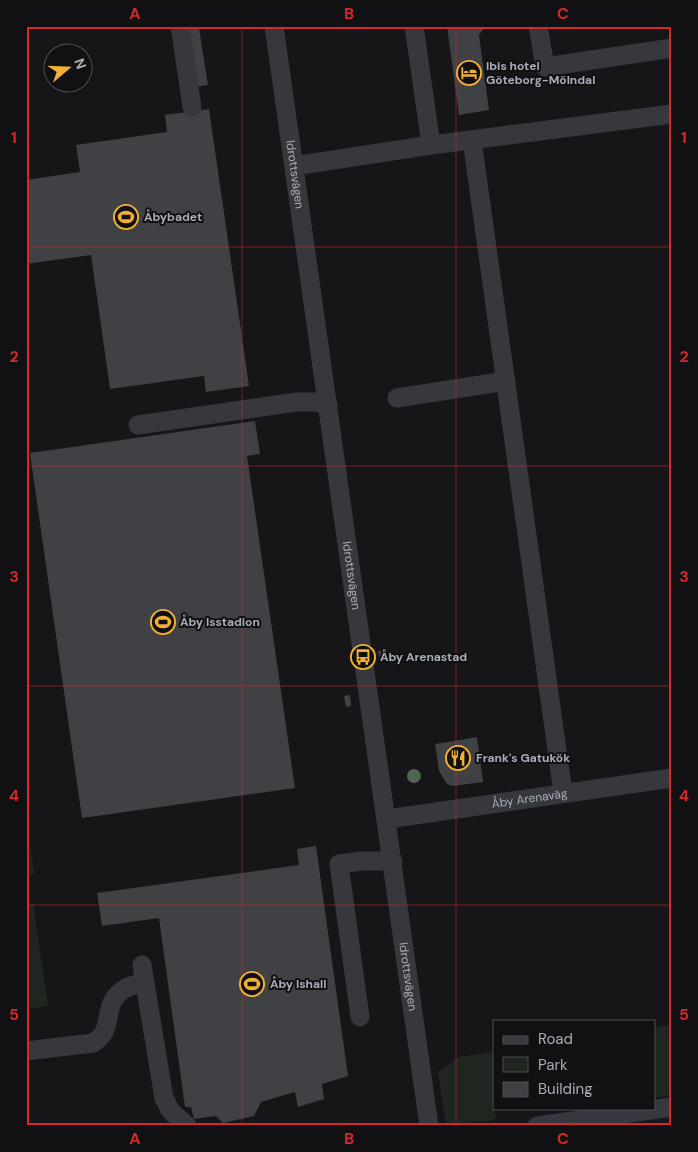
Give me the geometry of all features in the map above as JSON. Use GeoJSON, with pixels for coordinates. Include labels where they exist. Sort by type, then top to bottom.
{"type":"FeatureCollection","features":[{"type":"Feature","properties":{"kind":"street"},"geometry":{"type":"LineString","coordinates":[[180,26],[192,107]]}},
{"type":"Feature","properties":{"kind":"street","name":"Idrottsvägen"},"geometry":{"type":"LineString","coordinates":[[274,26],[429,1126]]}},
{"type":"Feature","properties":{"kind":"street"},"geometry":{"type":"LineString","coordinates":[[414,26],[431,145]]}},
{"type":"Feature","properties":{"kind":"street"},"geometry":{"type":"LineString","coordinates":[[538,26],[545,66],[672,48]]}},
{"type":"Feature","properties":{"kind":"street"},"geometry":{"type":"LineString","coordinates":[[294,166],[431,145],[672,114]]}},
{"type":"Feature","properties":{"kind":"street"},"geometry":{"type":"LineString","coordinates":[[472,140],[563,794]]}},
{"type":"Feature","properties":{"kind":"street"},"geometry":{"type":"LineString","coordinates":[[397,398],[506,381]]}},
{"type":"Feature","properties":{"kind":"street"},"geometry":{"type":"LineString","coordinates":[[138,425],[297,402],[317,402],[328,406]]}},
{"type":"Feature","properties":{"kind":"street","name":"Åby Arenaväg"},"geometry":{"type":"LineString","coordinates":[[387,819],[672,778]]}},
{"type":"Feature","properties":{"kind":"street"},"geometry":{"type":"LineString","coordinates":[[360,1017],[339,864],[362,861],[393,861]]}},
{"type":"Feature","properties":{"kind":"street"},"geometry":{"type":"LineString","coordinates":[[26,1052],[92,1043],[100,1038],[107,1028],[110,1002],[144,974],[164,1098],[170,1110],[187,1126]]}},
{"type":"Feature","properties":{"kind":"street"},"geometry":{"type":"LineString","coordinates":[[656,1109],[672,1107]]}},
{"type":"Feature","properties":{"kind":"street"},"geometry":{"type":"LineString","coordinates":[[537,1126],[651,1110]]}},
{"type":"Feature","properties":{"kind":"green space"},"geometry":{"type":"Polygon","coordinates":[[[26,815],[34,874],[26,875],[26,815]]]}},
{"type":"Feature","properties":{"kind":"green space"},"geometry":{"type":"Polygon","coordinates":[[[33,903],[48,1006],[26,1009],[26,904],[33,903]]]}},
{"type":"Feature","properties":{"kind":"green space"},"geometry":{"type":"Polygon","coordinates":[[[672,1025],[672,1095],[656,1098],[656,1027],[672,1025]]]}},
{"type":"Feature","properties":{"kind":"green space"},"geometry":{"type":"Polygon","coordinates":[[[493,1052],[493,1110],[496,1119],[484,1122],[470,1121],[469,1126],[446,1126],[438,1071],[459,1057],[493,1052]]]}},
{"type":"Feature","properties":{"kind":"building","name":"Ibis hotel Göteborg-Mölndal"},"geometry":{"type":"Polygon","coordinates":[[[447,26],[486,26],[479,35],[489,110],[459,115],[447,26]]]}},
{"type":"Feature","properties":{"kind":"building"},"geometry":{"type":"Polygon","coordinates":[[[199,28],[208,85],[194,87],[185,30],[199,28]]]}},
{"type":"Feature","properties":{"kind":"building","name":"Åbybadet"},"geometry":{"type":"Polygon","coordinates":[[[209,109],[249,386],[206,392],[204,376],[110,389],[91,255],[26,264],[26,180],[80,172],[76,145],[167,132],[165,115],[209,109]]]}},
{"type":"Feature","properties":{"kind":"building","name":"Åby Isstadion"},"geometry":{"type":"Polygon","coordinates":[[[255,421],[260,454],[247,456],[295,788],[82,818],[30,453],[255,421]]]}},
{"type":"Feature","properties":{"kind":"building"},"geometry":{"type":"Polygon","coordinates":[[[383,650],[384,660],[380,660],[378,651],[383,650]]]}},
{"type":"Feature","properties":{"kind":"building"},"geometry":{"type":"Polygon","coordinates":[[[350,695],[351,706],[346,707],[344,696],[350,695]]]}},
{"type":"Feature","properties":{"kind":"building","name":"Frank's Gatukök"},"geometry":{"type":"Polygon","coordinates":[[[477,737],[483,782],[453,786],[447,784],[439,771],[435,744],[477,737]]]}},
{"type":"Feature","properties":{"kind":"building","name":"Åby Ishall"},"geometry":{"type":"Polygon","coordinates":[[[316,846],[348,1076],[322,1084],[324,1099],[298,1107],[295,1092],[261,1102],[254,1116],[223,1123],[216,1116],[194,1119],[191,1107],[185,1107],[159,918],[102,926],[97,893],[299,865],[297,849],[316,846]]]}},
{"type":"Feature","properties":{"kind":"place","name":"Ibis hotel Göteborg-Mölndal"},"geometry":{"type":"Point","coordinates":[469,73]}},
{"type":"Feature","properties":{"kind":"place","name":"Åbybadet"},"geometry":{"type":"Point","coordinates":[126,217]}},
{"type":"Feature","properties":{"kind":"place","name":"Åby Isstadion"},"geometry":{"type":"Point","coordinates":[163,622]}},
{"type":"Feature","properties":{"kind":"place","name":"Åby Arenastad"},"geometry":{"type":"Point","coordinates":[363,657]}},
{"type":"Feature","properties":{"kind":"place","name":"Frank's Gatukök"},"geometry":{"type":"Point","coordinates":[458,758]}},
{"type":"Feature","properties":{"kind":"place","name":"Åby Ishall"},"geometry":{"type":"Point","coordinates":[252,984]}}]}
